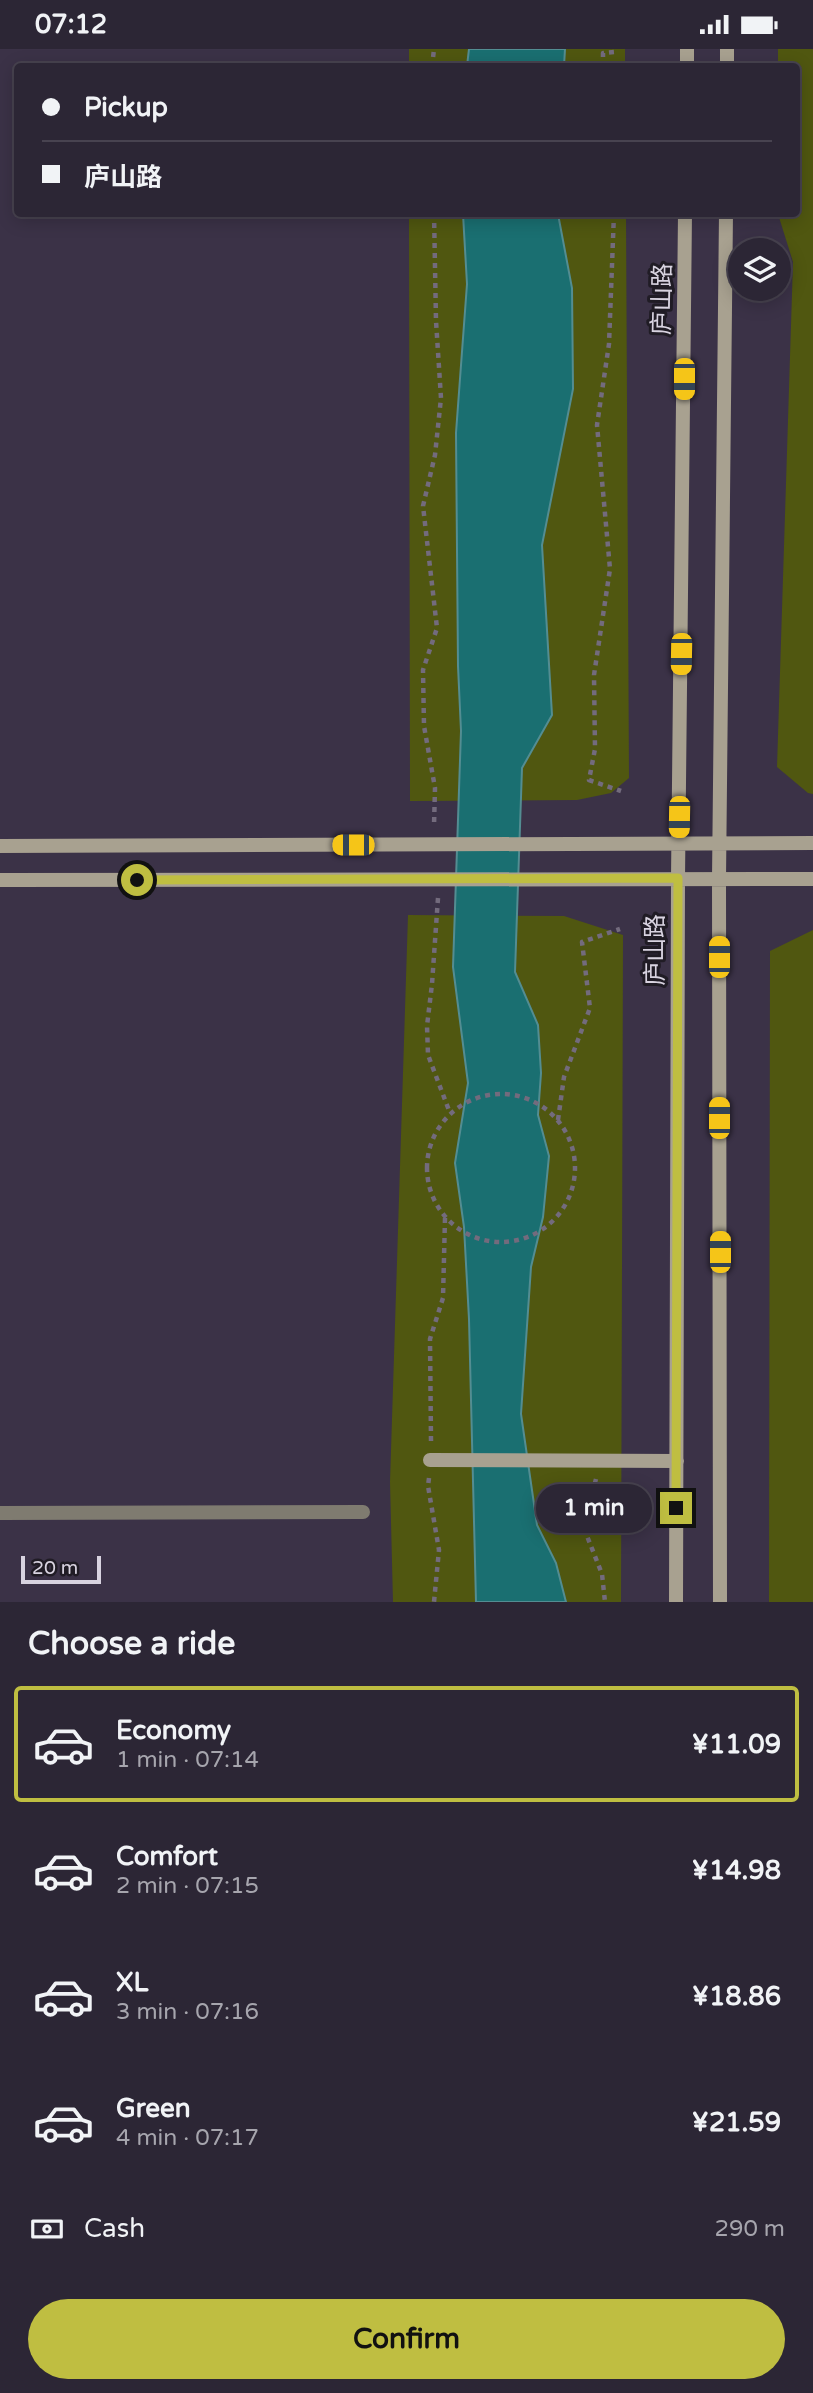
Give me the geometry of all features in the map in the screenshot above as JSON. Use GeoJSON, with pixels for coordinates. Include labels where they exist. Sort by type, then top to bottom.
{"type":"FeatureCollection","features":[{"type":"Feature","properties":{"kind":"main road","name":"庐山路"},"geometry":{"type":"LineString","coordinates":[[676,1602],[678,878],[685,217]]}},
{"type":"Feature","properties":{"kind":"main road"},"geometry":{"type":"LineString","coordinates":[[720,1602],[719,879],[726,217]]}},
{"type":"Feature","properties":{"kind":"main road"},"geometry":{"type":"LineString","coordinates":[[0,846],[813,843]]}},
{"type":"Feature","properties":{"kind":"main road"},"geometry":{"type":"LineString","coordinates":[[0,880],[813,879]]}},
{"type":"Feature","properties":{"kind":"main road"},"geometry":{"type":"LineString","coordinates":[[430,1460],[677,1461]]}},
{"type":"Feature","properties":{"kind":"street"},"geometry":{"type":"LineString","coordinates":[[0,1513],[363,1512]]}},
{"type":"Feature","properties":{"kind":"path"},"geometry":{"type":"LineString","coordinates":[[603,63],[603,53],[614,52],[613,49]]}},
{"type":"Feature","properties":{"kind":"path"},"geometry":{"type":"LineString","coordinates":[[434,217],[441,398],[435,455],[423,506],[437,628],[423,670],[424,726],[435,788],[434,844]]}},
{"type":"Feature","properties":{"kind":"path"},"geometry":{"type":"LineString","coordinates":[[614,217],[609,344],[597,425],[610,569],[594,675],[595,749],[589,780],[621,791]]}},
{"type":"Feature","properties":{"kind":"path"},"geometry":{"type":"LineString","coordinates":[[439,879],[432,984],[426,1026],[428,1055],[450,1113]]}},
{"type":"Feature","properties":{"kind":"path"},"geometry":{"type":"LineString","coordinates":[[558,1121],[564,1077],[590,1008],[582,942],[620,929]]}},
{"type":"Feature","properties":{"kind":"path"},"geometry":{"type":"LineString","coordinates":[[508,1094],[524,1097],[551,1113],[558,1121],[570,1139],[575,1170],[568,1200],[550,1224],[523,1239],[493,1242],[464,1232],[445,1217],[433,1199],[426,1170],[431,1139],[450,1113],[477,1097],[508,1094]]}},
{"type":"Feature","properties":{"kind":"path"},"geometry":{"type":"LineString","coordinates":[[434,1602],[439,1550],[428,1486],[430,1339],[443,1298],[445,1217]]}},
{"type":"Feature","properties":{"kind":"path"},"geometry":{"type":"LineString","coordinates":[[601,1461],[588,1507],[587,1536],[602,1574],[606,1602]]}},
{"type":"Feature","properties":{"kind":"shaded area"},"geometry":{"type":"Polygon","coordinates":[[[409,49],[625,49],[625,63],[409,63],[409,49]]]}},
{"type":"Feature","properties":{"kind":"shaded area"},"geometry":{"type":"Polygon","coordinates":[[[469,49],[565,49],[564,63],[467,63],[469,49]]]}},
{"type":"Feature","properties":{"kind":"shaded area"},"geometry":{"type":"Polygon","coordinates":[[[778,49],[813,49],[813,794],[808,793],[777,767],[793,262],[791,238],[786,238],[779,217],[800,217],[800,63],[778,63],[778,49]]]}},
{"type":"Feature","properties":{"kind":"shaded area"},"geometry":{"type":"Polygon","coordinates":[[[409,217],[626,217],[629,778],[611,793],[577,800],[410,801],[409,217]]]}},
{"type":"Feature","properties":{"kind":"shaded area"},"geometry":{"type":"Polygon","coordinates":[[[463,217],[559,217],[572,288],[573,389],[542,545],[552,715],[522,768],[515,972],[538,1025],[541,1073],[538,1115],[549,1156],[543,1217],[531,1267],[521,1414],[537,1525],[556,1563],[566,1602],[476,1602],[469,1319],[464,1227],[455,1163],[468,1083],[453,967],[461,731],[456,433],[467,284],[463,217]]]}},
{"type":"Feature","properties":{"kind":"shaded area"},"geometry":{"type":"Polygon","coordinates":[[[408,915],[564,916],[623,935],[621,1602],[393,1602],[390,1482],[408,915]]]}},
{"type":"Feature","properties":{"kind":"shaded area"},"geometry":{"type":"Polygon","coordinates":[[[813,930],[813,1602],[769,1602],[770,951],[813,930]]]}},
{"type":"Feature","properties":{"kind":"route"},"geometry":{"type":"LineString","coordinates":[[137,880],[678,878],[676,1508]]}}]}
